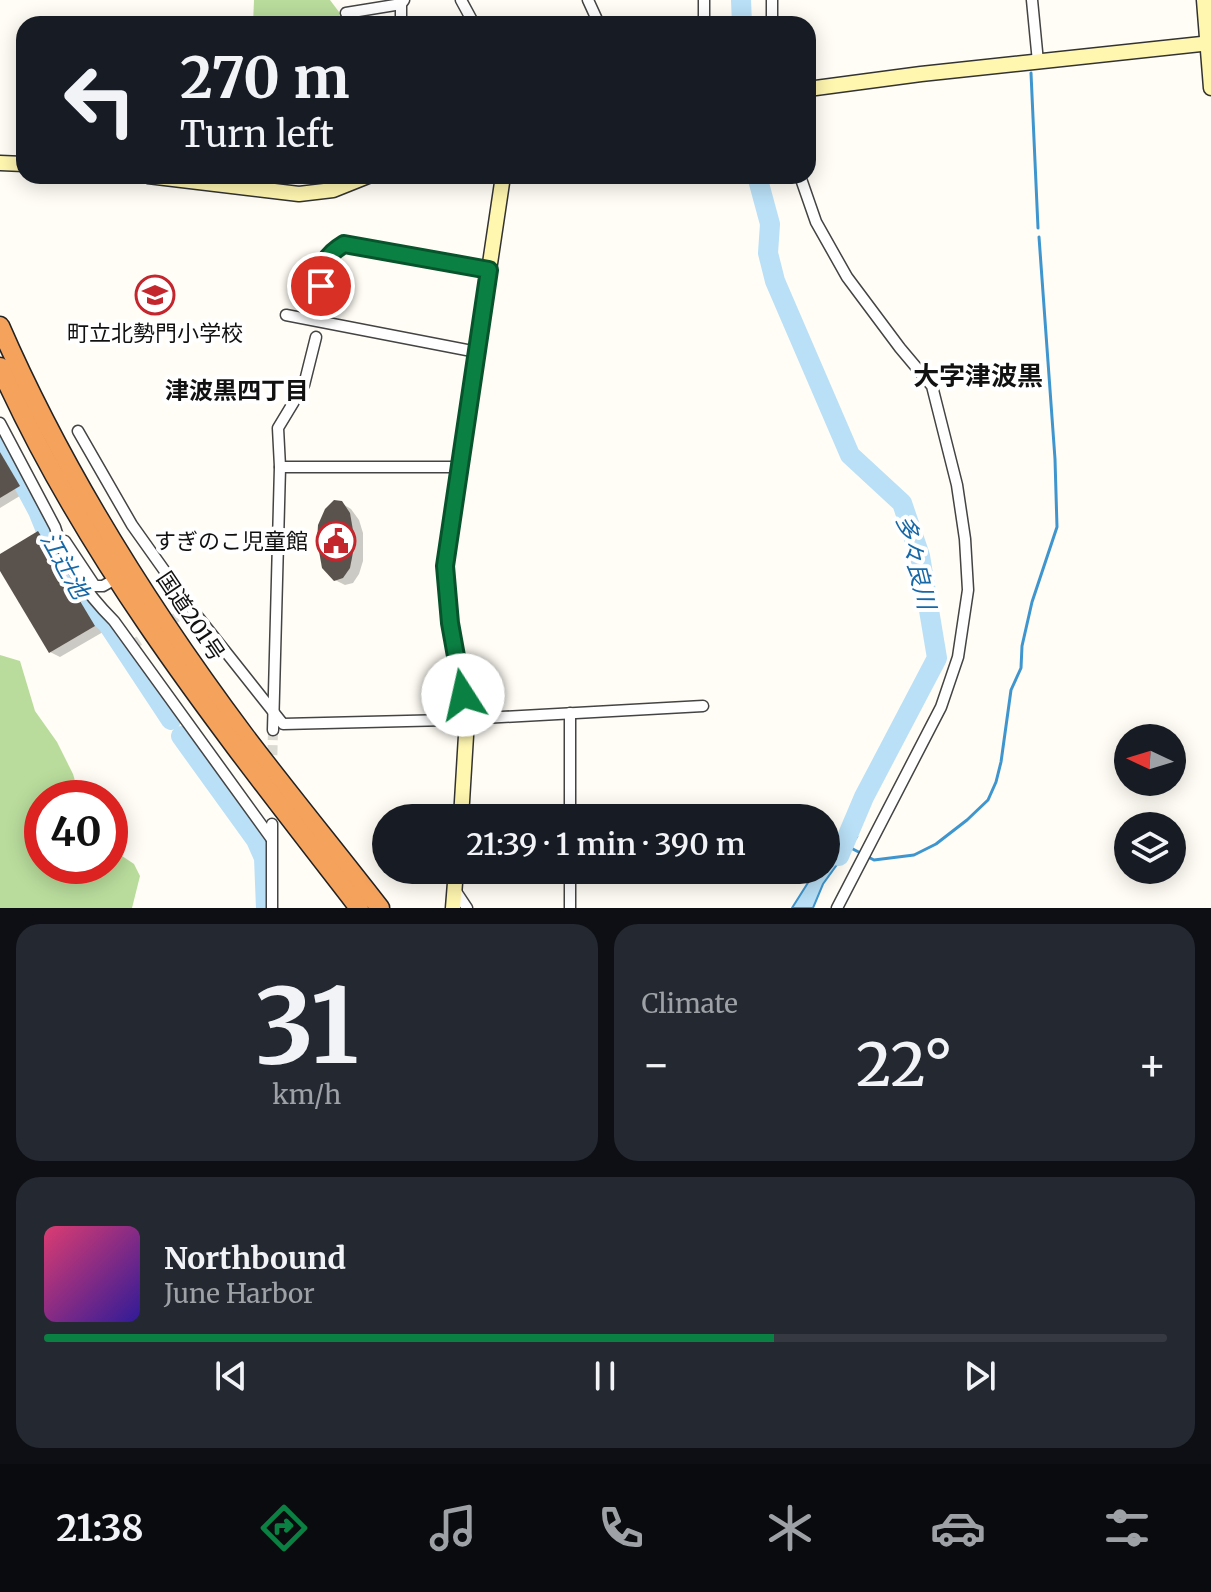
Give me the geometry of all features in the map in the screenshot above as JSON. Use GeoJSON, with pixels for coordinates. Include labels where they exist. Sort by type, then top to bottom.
{"type":"FeatureCollection","features":[{"type":"Feature","properties":{"kind":"highway","name":"国道201号"},"geometry":{"type":"LineString","coordinates":[[0,326],[37,406],[132,570],[190,660],[245,736],[380,908]]}},
{"type":"Feature","properties":{"kind":"highway","name":"国道201号"},"geometry":{"type":"LineString","coordinates":[[0,367],[49,464],[117,578],[231,745],[359,908]]}},
{"type":"Feature","properties":{"kind":"street"},"geometry":{"type":"LineString","coordinates":[[1032,0],[1038,62]]}},
{"type":"Feature","properties":{"kind":"street"},"geometry":{"type":"LineString","coordinates":[[1204,0],[1210,43],[1211,88]]}},
{"type":"Feature","properties":{"kind":"street"},"geometry":{"type":"LineString","coordinates":[[346,13],[402,2]]}},
{"type":"Feature","properties":{"kind":"street"},"geometry":{"type":"LineString","coordinates":[[816,88],[1210,43]]}},
{"type":"Feature","properties":{"kind":"street"},"geometry":{"type":"LineString","coordinates":[[215,184],[299,194],[333,190],[348,184]]}},
{"type":"Feature","properties":{"kind":"street"},"geometry":{"type":"LineString","coordinates":[[462,804],[467,719],[446,591],[445,566],[502,184]]}},
{"type":"Feature","properties":{"kind":"street"},"geometry":{"type":"LineString","coordinates":[[803,184],[816,222],[847,277],[932,386],[957,485],[968,590],[958,657],[941,707],[837,908]]}},
{"type":"Feature","properties":{"kind":"street"},"geometry":{"type":"LineString","coordinates":[[318,307],[323,265],[331,252],[344,244],[489,270]]}},
{"type":"Feature","properties":{"kind":"street"},"geometry":{"type":"LineString","coordinates":[[286,315],[477,352]]}},
{"type":"Feature","properties":{"kind":"street"},"geometry":{"type":"LineString","coordinates":[[273,730],[280,467],[278,428],[304,385],[316,337]]}},
{"type":"Feature","properties":{"kind":"street"},"geometry":{"type":"LineString","coordinates":[[0,423],[55,527],[95,586],[103,586],[117,578]]}},
{"type":"Feature","properties":{"kind":"street"},"geometry":{"type":"LineString","coordinates":[[78,431],[132,525],[191,608],[283,724],[467,719],[703,706]]}},
{"type":"Feature","properties":{"kind":"street"},"geometry":{"type":"LineString","coordinates":[[280,467],[460,467]]}},
{"type":"Feature","properties":{"kind":"street"},"geometry":{"type":"LineString","coordinates":[[55,527],[59,544],[88,596],[114,621],[271,838]]}},
{"type":"Feature","properties":{"kind":"street"},"geometry":{"type":"LineString","coordinates":[[570,713],[570,804]]}},
{"type":"Feature","properties":{"kind":"street"},"geometry":{"type":"LineString","coordinates":[[272,824],[272,908]]}},
{"type":"Feature","properties":{"kind":"street"},"geometry":{"type":"LineString","coordinates":[[453,908],[455,884]]}},
{"type":"Feature","properties":{"kind":"street"},"geometry":{"type":"LineString","coordinates":[[570,884],[570,908]]}},
{"type":"Feature","properties":{"kind":"street"},"geometry":{"type":"LineString","coordinates":[[455,890],[467,908]]}},
{"type":"Feature","properties":{"kind":"green space"},"geometry":{"type":"Polygon","coordinates":[[[254,0],[330,0],[340,16],[253,16],[254,0]]]}},
{"type":"Feature","properties":{"kind":"green space"},"geometry":{"type":"Polygon","coordinates":[[[0,655],[20,661],[35,711],[57,742],[75,780],[24,780],[24,884],[128,884],[128,860],[140,876],[132,908],[0,908],[0,655]]]}},
{"type":"Feature","properties":{"kind":"water"},"geometry":{"type":"Polygon","coordinates":[[[844,832],[857,837],[840,860],[840,838],[844,832]]]}},
{"type":"Feature","properties":{"kind":"water"},"geometry":{"type":"Polygon","coordinates":[[[807,884],[823,884],[813,908],[792,908],[807,884]]]}},
{"type":"Feature","properties":{"kind":"building"},"geometry":{"type":"Polygon","coordinates":[[[0,452],[20,486],[0,498],[0,452]]]}},
{"type":"Feature","properties":{"kind":"building","name":"すぎのこ児童館"},"geometry":{"type":"Polygon","coordinates":[[[334,500],[342,501],[350,513],[355,542],[350,568],[343,578],[334,581],[322,568],[317,540],[318,525],[325,509],[334,500]]]}},
{"type":"Feature","properties":{"kind":"building"},"geometry":{"type":"Polygon","coordinates":[[[38,531],[95,626],[49,653],[0,571],[0,554],[38,531]]]}},
{"type":"Feature","properties":{"kind":"waterway","name":"多々良川"},"geometry":{"type":"LineString","coordinates":[[741,0],[742,16]]}},
{"type":"Feature","properties":{"kind":"waterway"},"geometry":{"type":"LineString","coordinates":[[1031,73],[1038,228]]}},
{"type":"Feature","properties":{"kind":"waterway","name":"多々良川"},"geometry":{"type":"LineString","coordinates":[[759,184],[770,224],[768,253],[775,281],[850,455],[902,503],[920,556],[937,658],[864,797],[840,854]]}},
{"type":"Feature","properties":{"kind":"waterway"},"geometry":{"type":"LineString","coordinates":[[849,847],[874,860],[914,855],[936,844],[967,820],[988,800],[996,782],[1011,690],[1021,668],[1022,646],[1032,602],[1057,527],[1039,237]]}},
{"type":"Feature","properties":{"kind":"waterway","name":"江辻池"},"geometry":{"type":"LineString","coordinates":[[0,440],[82,601],[107,623],[171,720]]}},
{"type":"Feature","properties":{"kind":"waterway","name":"江辻池"},"geometry":{"type":"LineString","coordinates":[[181,736],[256,840],[264,858],[266,908]]}},
{"type":"Feature","properties":{"kind":"tunnel"},"geometry":{"type":"LineString","coordinates":[[131,646],[191,608]]}},
{"type":"Feature","properties":{"kind":"tunnel"},"geometry":{"type":"LineString","coordinates":[[272,770],[273,730]]}},
{"type":"Feature","properties":{"kind":"place","name":"町立北勢門小学校"},"geometry":{"type":"Point","coordinates":[155,295]}},
{"type":"Feature","properties":{"kind":"place","name":"すぎのこ児童館"},"geometry":{"type":"Point","coordinates":[336,541]}},
{"type":"Feature","properties":{"kind":"district","name":"大字津波黒"},"geometry":{"type":"Point","coordinates":[978,375]}},
{"type":"Feature","properties":{"kind":"district","name":"津波黒四丁目"},"geometry":{"type":"Point","coordinates":[237,390]}},
{"type":"Feature","properties":{"kind":"route"},"geometry":{"type":"LineString","coordinates":[[321,286],[323,265],[331,252],[344,244],[489,270],[445,566],[450,623],[463,695]]}}]}
